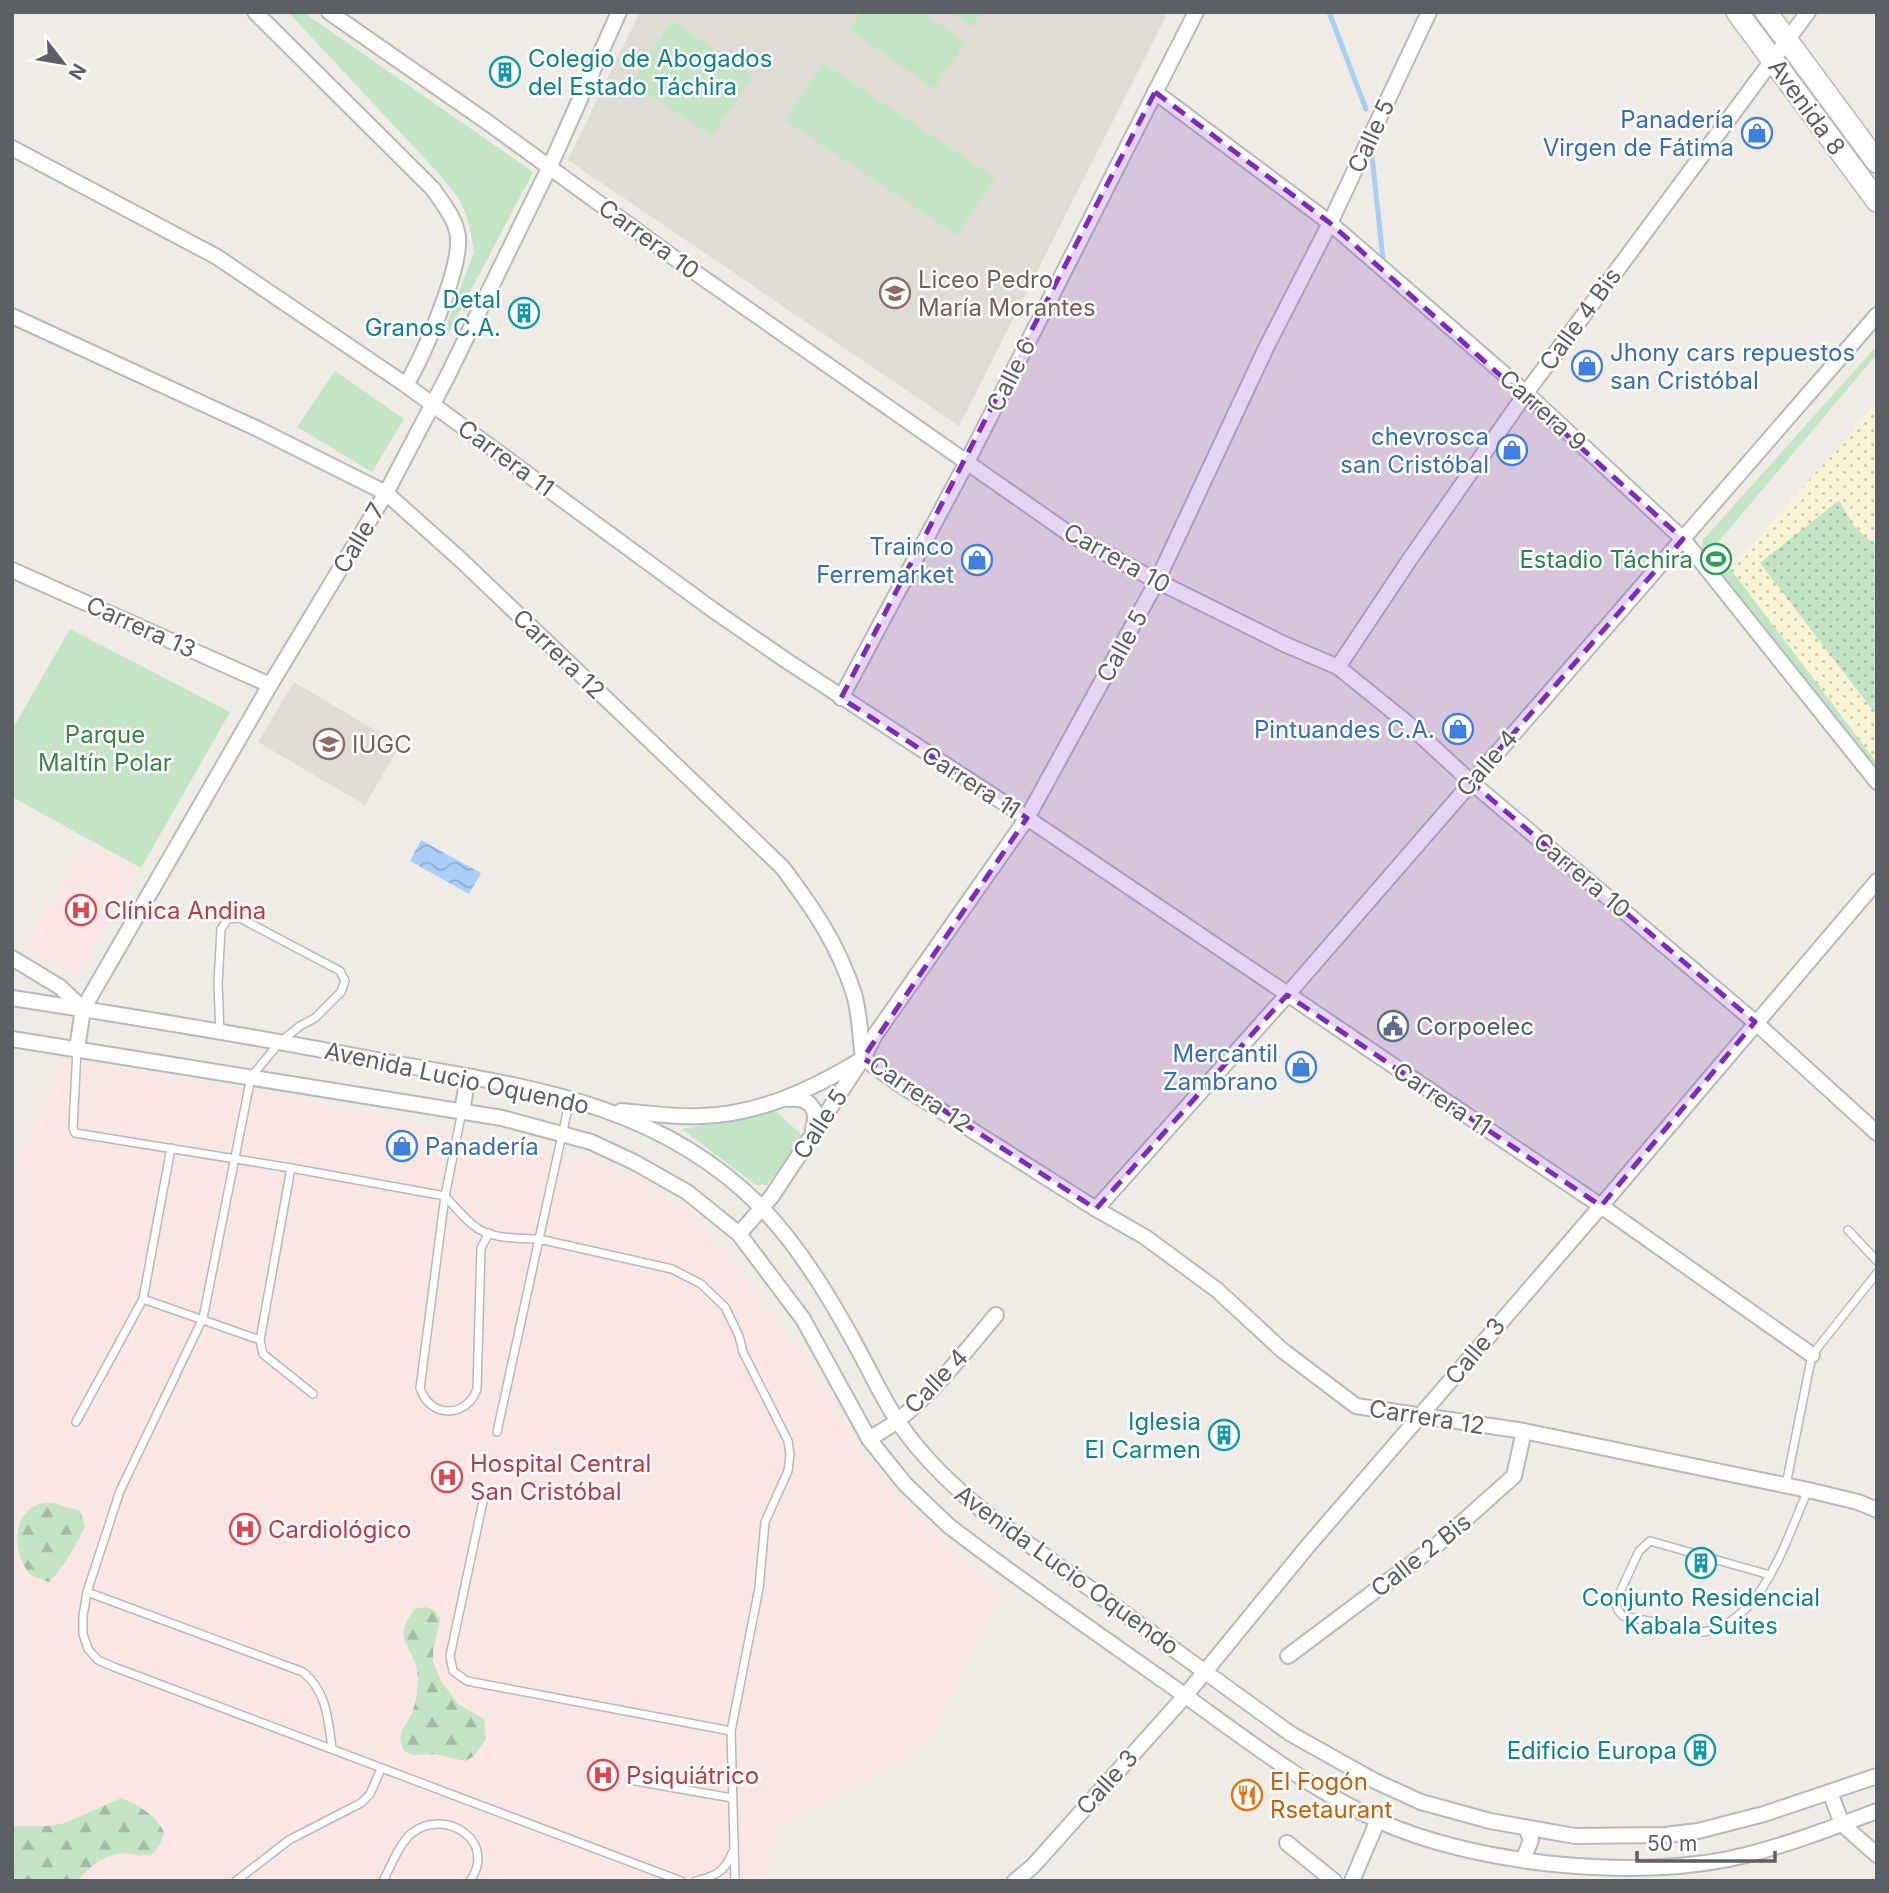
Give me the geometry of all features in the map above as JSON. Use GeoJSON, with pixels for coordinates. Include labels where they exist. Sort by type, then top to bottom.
{"type":"FeatureCollection","features":[{"type":"Feature","properties":{"kind":"street"},"geometry":{"type":"LineString","coordinates":[[255,12],[433,189],[450,214],[458,236],[456,258],[423,353],[406,385]]}},
{"type":"Feature","properties":{"kind":"street","name":"Carrera 10"},"geometry":{"type":"LineString","coordinates":[[328,12],[1071,535],[1284,644],[1338,667],[1406,722],[1471,782],[1755,1022],[1877,1133]]}},
{"type":"Feature","properties":{"kind":"street","name":"Calle 7"},"geometry":{"type":"LineString","coordinates":[[78,1049],[83,1009],[270,685],[386,493],[550,166],[619,12]]}},
{"type":"Feature","properties":{"kind":"street","name":"Calle 6"},"geometry":{"type":"LineString","coordinates":[[841,698],[967,462],[1196,12]]}},
{"type":"Feature","properties":{"kind":"street","name":"Avenida 8"},"geometry":{"type":"LineString","coordinates":[[1737,12],[1877,201]]}},
{"type":"Feature","properties":{"kind":"street","name":"Avenida 8"},"geometry":{"type":"LineString","coordinates":[[1766,12],[1877,162]]}},
{"type":"Feature","properties":{"kind":"street","name":"Calle 4 Bis"},"geometry":{"type":"LineString","coordinates":[[1338,667],[1526,393],[1808,12]]}},
{"type":"Feature","properties":{"kind":"street","name":"Calle 5"},"geometry":{"type":"LineString","coordinates":[[739,1234],[762,1208],[810,1139],[875,1035],[1027,818],[1157,581],[1266,348],[1330,223],[1426,13]]}},
{"type":"Feature","properties":{"kind":"street","name":"Carrera 9"},"geometry":{"type":"LineString","coordinates":[[1155,92],[1330,223],[1526,393],[1683,539],[1877,782]]}},
{"type":"Feature","properties":{"kind":"street","name":"Carrera 11"},"geometry":{"type":"LineString","coordinates":[[12,148],[217,257],[406,385],[713,610],[841,698],[1027,818],[1601,1206],[1812,1355]]}},
{"type":"Feature","properties":{"kind":"street","name":"Calle 4"},"geometry":{"type":"LineString","coordinates":[[1096,1209],[1870,329],[1877,315]]}},
{"type":"Feature","properties":{"kind":"street","name":"Carrera 12"},"geometry":{"type":"LineString","coordinates":[[12,316],[260,430],[386,493],[461,560],[782,867],[818,914],[839,955],[855,996],[863,1058],[899,1084],[1096,1209],[1145,1237],[1217,1290],[1282,1350],[1356,1406],[1524,1432],[1808,1490],[1858,1502],[1877,1510]]}},
{"type":"Feature","properties":{"kind":"street","name":"Carrera 13"},"geometry":{"type":"LineString","coordinates":[[12,570],[270,685]]}},
{"type":"Feature","properties":{"kind":"street","name":"Calle 3"},"geometry":{"type":"LineString","coordinates":[[1015,1881],[1032,1866],[1185,1696],[1307,1547],[1877,881]]}},
{"type":"Feature","properties":{"kind":"street"},"geometry":{"type":"LineString","coordinates":[[12,958],[60,987],[83,1009]]}},
{"type":"Feature","properties":{"kind":"street","name":"Avenida Lucio Oquendo"},"geometry":{"type":"LineString","coordinates":[[12,998],[281,1042],[538,1089],[611,1110],[677,1141],[731,1179],[762,1208],[786,1237],[842,1320],[897,1421],[945,1480],[984,1512],[1291,1734],[1375,1782],[1421,1802],[1490,1821],[1575,1836],[1665,1836],[1698,1831],[1751,1817],[1877,1776]]}},
{"type":"Feature","properties":{"kind":"street","name":"Avenida Lucio Oquendo"},"geometry":{"type":"LineString","coordinates":[[12,1039],[462,1111],[563,1133],[591,1142],[687,1192],[739,1234],[803,1319],[869,1439],[905,1484],[950,1526],[1276,1761],[1378,1820],[1476,1851],[1523,1860],[1662,1867],[1746,1856],[1877,1811]]}},
{"type":"Feature","properties":{"kind":"street"},"geometry":{"type":"LineString","coordinates":[[611,1110],[701,1116],[751,1109],[784,1099],[826,1080],[863,1058]]}},
{"type":"Feature","properties":{"kind":"street"},"geometry":{"type":"LineString","coordinates":[[462,1111],[468,1077]]}},
{"type":"Feature","properties":{"kind":"street"},"geometry":{"type":"LineString","coordinates":[[784,1099],[802,1098],[812,1105],[816,1120],[810,1139]]}},
{"type":"Feature","properties":{"kind":"street","name":"Calle 4"},"geometry":{"type":"LineString","coordinates":[[869,1439],[897,1421],[964,1353],[996,1315]]}},
{"type":"Feature","properties":{"kind":"street","name":"Calle 2 Bis"},"geometry":{"type":"LineString","coordinates":[[1288,1656],[1439,1543],[1514,1476],[1524,1432]]}},
{"type":"Feature","properties":{"kind":"street"},"geometry":{"type":"LineString","coordinates":[[1830,1792],[1843,1824],[1877,1855]]}},
{"type":"Feature","properties":{"kind":"street"},"geometry":{"type":"LineString","coordinates":[[1352,1881],[1378,1820]]}},
{"type":"Feature","properties":{"kind":"street"},"geometry":{"type":"LineString","coordinates":[[1523,1860],[1531,1840],[1526,1828]]}},
{"type":"Feature","properties":{"kind":"street"},"geometry":{"type":"LineString","coordinates":[[1287,1843],[1334,1881]]}},
{"type":"Feature","properties":{"kind":"lane"},"geometry":{"type":"LineString","coordinates":[[220,1033],[218,983],[221,929],[228,919],[240,918],[340,971],[345,981],[341,992],[315,1018],[300,1026],[281,1042],[251,1077],[204,1318],[120,1491],[87,1592],[83,1634],[88,1649],[98,1660],[681,1881]]}},
{"type":"Feature","properties":{"kind":"lane"},"geometry":{"type":"LineString","coordinates":[[78,1049],[73,1128],[75,1133],[445,1196],[474,1226],[489,1233],[501,1237],[539,1239],[672,1269],[701,1284],[719,1301],[733,1321],[743,1352],[788,1441],[789,1455],[788,1471],[765,1522],[759,1588],[731,1731],[734,1881]]}},
{"type":"Feature","properties":{"kind":"lane"},"geometry":{"type":"LineString","coordinates":[[497,1432],[570,1099]]}},
{"type":"Feature","properties":{"kind":"lane"},"geometry":{"type":"LineString","coordinates":[[462,1111],[445,1196],[420,1388],[427,1402],[442,1411],[452,1412],[464,1407],[474,1398],[477,1389],[481,1248],[489,1233]]}},
{"type":"Feature","properties":{"kind":"lane"},"geometry":{"type":"LineString","coordinates":[[76,1422],[143,1299],[172,1148]]}},
{"type":"Feature","properties":{"kind":"lane"},"geometry":{"type":"LineString","coordinates":[[291,1168],[260,1340],[263,1354],[313,1394]]}},
{"type":"Feature","properties":{"kind":"lane"},"geometry":{"type":"LineString","coordinates":[[1848,1230],[1877,1261]]}},
{"type":"Feature","properties":{"kind":"lane"},"geometry":{"type":"LineString","coordinates":[[1785,1486],[1812,1355],[1877,1273]]}},
{"type":"Feature","properties":{"kind":"lane"},"geometry":{"type":"LineString","coordinates":[[143,1299],[204,1318],[260,1340]]}},
{"type":"Feature","properties":{"kind":"lane"},"geometry":{"type":"LineString","coordinates":[[1770,1575],[1650,1541],[1639,1551],[1615,1603],[1623,1616],[1704,1632],[1717,1630],[1750,1605],[1770,1575],[1808,1490]]}},
{"type":"Feature","properties":{"kind":"lane"},"geometry":{"type":"LineString","coordinates":[[485,1492],[450,1656],[453,1671],[467,1681],[731,1731]]}},
{"type":"Feature","properties":{"kind":"lane"},"geometry":{"type":"LineString","coordinates":[[87,1592],[303,1672],[314,1681],[324,1700],[332,1748]]}},
{"type":"Feature","properties":{"kind":"lane"},"geometry":{"type":"LineString","coordinates":[[236,1881],[289,1840],[361,1803],[374,1787],[381,1769]]}},
{"type":"Feature","properties":{"kind":"lane"},"geometry":{"type":"LineString","coordinates":[[630,1780],[732,1798]]}},
{"type":"Feature","properties":{"kind":"lane"},"geometry":{"type":"LineString","coordinates":[[383,1881],[411,1834],[430,1824],[446,1824],[462,1830],[472,1840],[478,1855],[477,1871],[470,1881]]}},
{"type":"Feature","properties":{"kind":"lane"},"geometry":{"type":"LineString","coordinates":[[696,1881],[724,1870],[734,1849]]}},
{"type":"Feature","properties":{"kind":"highlighted area"},"geometry":{"type":"Polygon","coordinates":[[[1155,92],[1330,223],[1683,539],[1471,782],[1755,1022],[1601,1206],[1287,995],[1096,1209],[863,1058],[1027,818],[841,698],[1155,92]]]}},
{"type":"Feature","properties":{"kind":"shaded area","name":"Liceo Pedro María Morantes"},"geometry":{"type":"Polygon","coordinates":[[[640,12],[1168,12],[959,426],[568,160],[640,12]]]}},
{"type":"Feature","properties":{"kind":"shaded area","name":"IUGC"},"geometry":{"type":"Polygon","coordinates":[[[294,682],[400,745],[365,805],[258,742],[294,682]]]}},
{"type":"Feature","properties":{"kind":"shaded area","name":"Clínica Andina"},"geometry":{"type":"Polygon","coordinates":[[[83,842],[136,872],[77,977],[26,947],[83,842]]]}},
{"type":"Feature","properties":{"kind":"shaded area","name":"Hospital Central San Cristóbal"},"geometry":{"type":"Polygon","coordinates":[[[65,1058],[315,1102],[584,1160],[631,1175],[665,1196],[706,1228],[803,1354],[861,1452],[902,1502],[1001,1593],[928,1744],[778,1828],[775,1855],[766,1881],[12,1881],[12,1171],[65,1058]]]}},
{"type":"Feature","properties":{"kind":"green space"},"geometry":{"type":"Polygon","coordinates":[[[288,12],[303,12],[533,172],[448,334],[444,332],[474,252],[469,224],[460,200],[441,176],[288,12]]]}},
{"type":"Feature","properties":{"kind":"green space"},"geometry":{"type":"Polygon","coordinates":[[[861,12],[921,12],[965,42],[934,88],[849,30],[861,12]]]}},
{"type":"Feature","properties":{"kind":"green space"},"geometry":{"type":"Polygon","coordinates":[[[950,12],[982,12],[971,27],[950,12]]]}},
{"type":"Feature","properties":{"kind":"green space"},"geometry":{"type":"Polygon","coordinates":[[[672,21],[753,76],[712,136],[631,82],[672,21]]]}},
{"type":"Feature","properties":{"kind":"green space"},"geometry":{"type":"Polygon","coordinates":[[[823,63],[995,178],[957,235],[785,120],[823,63]]]}},
{"type":"Feature","properties":{"kind":"green space","name":"Estadio Táchira"},"geometry":{"type":"Polygon","coordinates":[[[1873,350],[1877,350],[1877,354],[1714,547],[1877,763],[1877,768],[1702,549],[1703,540],[1873,350]]]}},
{"type":"Feature","properties":{"kind":"green space"},"geometry":{"type":"Polygon","coordinates":[[[335,371],[404,419],[372,472],[297,427],[335,371]]]}},
{"type":"Feature","properties":{"kind":"green space"},"geometry":{"type":"Polygon","coordinates":[[[1839,500],[1854,526],[1877,546],[1877,716],[1759,563],[1839,500]]]}},
{"type":"Feature","properties":{"kind":"green space","name":"Parque Maltín Polar"},"geometry":{"type":"Polygon","coordinates":[[[70,629],[230,712],[141,868],[12,797],[12,730],[70,629]]]}},
{"type":"Feature","properties":{"kind":"green space"},"geometry":{"type":"Polygon","coordinates":[[[775,1111],[804,1137],[767,1185],[756,1185],[682,1129],[775,1111]]]}},
{"type":"Feature","properties":{"kind":"green space"},"geometry":{"type":"Polygon","coordinates":[[[53,1503],[80,1511],[85,1526],[69,1556],[49,1582],[33,1576],[26,1569],[19,1552],[18,1534],[19,1525],[29,1510],[39,1504],[53,1503]]]}},
{"type":"Feature","properties":{"kind":"green space"},"geometry":{"type":"Polygon","coordinates":[[[425,1607],[434,1610],[440,1619],[433,1662],[441,1681],[458,1704],[484,1719],[486,1739],[474,1756],[465,1761],[435,1754],[413,1755],[404,1751],[401,1744],[401,1733],[415,1704],[418,1682],[417,1668],[406,1644],[404,1630],[415,1609],[425,1607]]]}},
{"type":"Feature","properties":{"kind":"green space"},"geometry":{"type":"Polygon","coordinates":[[[121,1798],[146,1811],[164,1832],[160,1844],[150,1855],[122,1854],[107,1857],[93,1865],[77,1881],[12,1881],[12,1826],[50,1826],[65,1823],[121,1798]]]}},
{"type":"Feature","properties":{"kind":"sand"},"geometry":{"type":"Polygon","coordinates":[[[1877,403],[1877,546],[1854,526],[1839,500],[1760,563],[1877,716],[1877,763],[1730,570],[1877,403]]]}},
{"type":"Feature","properties":{"kind":"water"},"geometry":{"type":"Polygon","coordinates":[[[421,840],[481,873],[469,894],[410,861],[421,840]]]}},
{"type":"Feature","properties":{"kind":"waterway"},"geometry":{"type":"LineString","coordinates":[[1329,12],[1366,109]]}},
{"type":"Feature","properties":{"kind":"waterway"},"geometry":{"type":"LineString","coordinates":[[1371,147],[1383,259]]}},
{"type":"Feature","properties":{"kind":"place","name":"Colegio de Abogados del Estado Táchira"},"geometry":{"type":"Point","coordinates":[505,72]}},
{"type":"Feature","properties":{"kind":"place","name":"Panadería Virgen de Fátima"},"geometry":{"type":"Point","coordinates":[1757,133]}},
{"type":"Feature","properties":{"kind":"place","name":"Liceo Pedro María Morantes"},"geometry":{"type":"Point","coordinates":[895,293]}},
{"type":"Feature","properties":{"kind":"place","name":"Detal Granos C.A."},"geometry":{"type":"Point","coordinates":[524,313]}},
{"type":"Feature","properties":{"kind":"place","name":"Jhony cars repuestos san Cristóbal"},"geometry":{"type":"Point","coordinates":[1587,366]}},
{"type":"Feature","properties":{"kind":"place","name":"chevrosca san Cristóbal"},"geometry":{"type":"Point","coordinates":[1512,450]}},
{"type":"Feature","properties":{"kind":"place","name":"Estadio Táchira"},"geometry":{"type":"Point","coordinates":[1716,559]}},
{"type":"Feature","properties":{"kind":"place","name":"Trainco Ferremarket"},"geometry":{"type":"Point","coordinates":[977,560]}},
{"type":"Feature","properties":{"kind":"place","name":"Pintuandes C.A."},"geometry":{"type":"Point","coordinates":[1458,729]}},
{"type":"Feature","properties":{"kind":"place","name":"IUGC"},"geometry":{"type":"Point","coordinates":[329,744]}},
{"type":"Feature","properties":{"kind":"place","name":"Clínica Andina"},"geometry":{"type":"Point","coordinates":[81,910]}},
{"type":"Feature","properties":{"kind":"place","name":"Corpoelec"},"geometry":{"type":"Point","coordinates":[1393,1026]}},
{"type":"Feature","properties":{"kind":"place","name":"Mercantil Zambrano"},"geometry":{"type":"Point","coordinates":[1301,1067]}},
{"type":"Feature","properties":{"kind":"place","name":"Panadería"},"geometry":{"type":"Point","coordinates":[402,1146]}},
{"type":"Feature","properties":{"kind":"place","name":"Iglesia El Carmen"},"geometry":{"type":"Point","coordinates":[1224,1435]}},
{"type":"Feature","properties":{"kind":"place","name":"Hospital Central San Cristóbal"},"geometry":{"type":"Point","coordinates":[447,1477]}},
{"type":"Feature","properties":{"kind":"place","name":"Cardiológico"},"geometry":{"type":"Point","coordinates":[245,1529]}},
{"type":"Feature","properties":{"kind":"place","name":"Conjunto Residencial Kabala Suites"},"geometry":{"type":"Point","coordinates":[1701,1563]}},
{"type":"Feature","properties":{"kind":"place","name":"Edificio Europa"},"geometry":{"type":"Point","coordinates":[1700,1750]}},
{"type":"Feature","properties":{"kind":"place","name":"Psiquiátrico"},"geometry":{"type":"Point","coordinates":[603,1775]}},
{"type":"Feature","properties":{"kind":"place","name":"El Fogón Rsetaurant"},"geometry":{"type":"Point","coordinates":[1247,1795]}}]}
